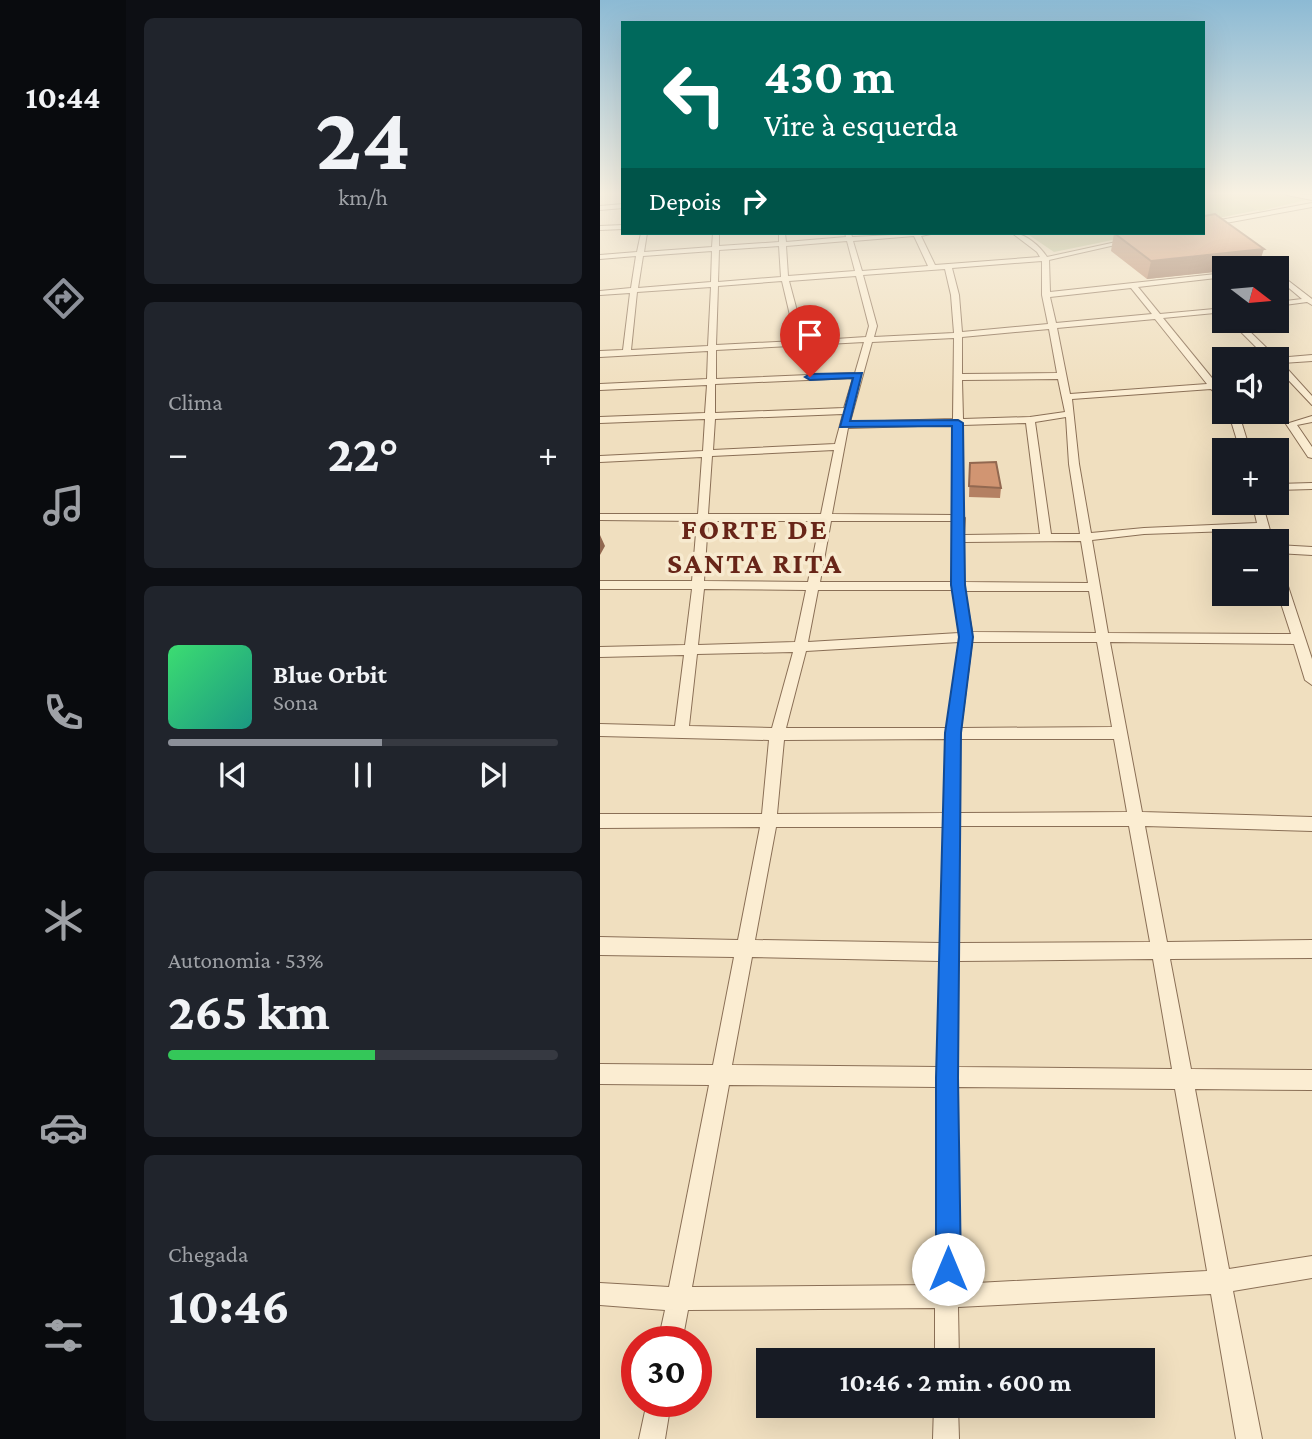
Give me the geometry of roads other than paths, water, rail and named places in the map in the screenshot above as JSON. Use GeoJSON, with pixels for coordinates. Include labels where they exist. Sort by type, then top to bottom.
{"type":"FeatureCollection","features":[{"type":"Feature","properties":{"kind":"street"},"geometry":{"type":"LineString","coordinates":[[627,352],[639,260]]}},
{"type":"Feature","properties":{"kind":"street"},"geometry":{"type":"LineString","coordinates":[[682,730],[703,517],[714,348],[716,260]]}},
{"type":"Feature","properties":{"kind":"street"},"geometry":{"type":"LineString","coordinates":[[784,260],[786,279],[801,343]]}},
{"type":"Feature","properties":{"kind":"street"},"geometry":{"type":"LineString","coordinates":[[673,1326],[769,821],[777,734],[801,647],[811,584],[846,418],[872,339],[872,313],[856,260]]}},
{"type":"Feature","properties":{"kind":"street"},"geometry":{"type":"LineString","coordinates":[[928,260],[931,266]]}},
{"type":"Feature","properties":{"kind":"street"},"geometry":{"type":"LineString","coordinates":[[600,293],[1026,260]]}},
{"type":"Feature","properties":{"kind":"street"},"geometry":{"type":"LineString","coordinates":[[1045,260],[1046,295],[1064,397],[1070,414],[1086,537],[1119,733],[1249,1439]]}},
{"type":"Feature","properties":{"kind":"street"},"geometry":{"type":"LineString","coordinates":[[947,1348],[947,1078],[953,733],[966,637],[958,585],[958,335],[955,295],[948,265]]}},
{"type":"Feature","properties":{"kind":"street"},"geometry":{"type":"LineString","coordinates":[[1046,295],[1212,277]]}},
{"type":"Feature","properties":{"kind":"street"},"geometry":{"type":"LineString","coordinates":[[1290,285],[1310,301]]}},
{"type":"Feature","properties":{"kind":"street"},"geometry":{"type":"LineString","coordinates":[[1133,286],[1212,385]]}},
{"type":"Feature","properties":{"kind":"street"},"geometry":{"type":"LineString","coordinates":[[1290,303],[1310,301]]}},
{"type":"Feature","properties":{"kind":"street"},"geometry":{"type":"LineString","coordinates":[[600,354],[958,335],[1212,312]]}},
{"type":"Feature","properties":{"kind":"street"},"geometry":{"type":"LineString","coordinates":[[1246,333],[1261,347]]}},
{"type":"Feature","properties":{"kind":"street"},"geometry":{"type":"LineString","coordinates":[[1289,361],[1312,358]]}},
{"type":"Feature","properties":{"kind":"street"},"geometry":{"type":"LineString","coordinates":[[600,387],[859,375]]}},
{"type":"Feature","properties":{"kind":"street"},"geometry":{"type":"LineString","coordinates":[[959,377],[1061,376]]}},
{"type":"Feature","properties":{"kind":"street"},"geometry":{"type":"LineString","coordinates":[[1289,376],[1312,402]]}},
{"type":"Feature","properties":{"kind":"street"},"geometry":{"type":"LineString","coordinates":[[1064,397],[1212,386]]}},
{"type":"Feature","properties":{"kind":"street"},"geometry":{"type":"LineString","coordinates":[[600,421],[710,417],[846,418],[958,423],[1030,420],[1070,414]]}},
{"type":"Feature","properties":{"kind":"street"},"geometry":{"type":"LineString","coordinates":[[1310,449],[1291,424],[1312,419]]}},
{"type":"Feature","properties":{"kind":"street"},"geometry":{"type":"LineString","coordinates":[[1030,420],[1046,538]]}},
{"type":"Feature","properties":{"kind":"street"},"geometry":{"type":"LineString","coordinates":[[600,458],[840,447]]}},
{"type":"Feature","properties":{"kind":"street"},"geometry":{"type":"LineString","coordinates":[[1289,487],[1312,486]]}},
{"type":"Feature","properties":{"kind":"street"},"geometry":{"type":"LineString","coordinates":[[1260,515],[1263,529]]}},
{"type":"Feature","properties":{"kind":"street"},"geometry":{"type":"LineString","coordinates":[[600,517],[960,519]]}},
{"type":"Feature","properties":{"kind":"street"},"geometry":{"type":"LineString","coordinates":[[958,539],[1086,537],[1144,531],[1262,526]]}},
{"type":"Feature","properties":{"kind":"street"},"geometry":{"type":"LineString","coordinates":[[1289,550],[1312,551]]}},
{"type":"Feature","properties":{"kind":"street"},"geometry":{"type":"LineString","coordinates":[[600,585],[1094,587]]}},
{"type":"Feature","properties":{"kind":"street"},"geometry":{"type":"LineString","coordinates":[[1289,606],[1312,680]]}},
{"type":"Feature","properties":{"kind":"street"},"geometry":{"type":"LineString","coordinates":[[600,652],[801,647],[966,637],[1300,639]]}},
{"type":"Feature","properties":{"kind":"street"},"geometry":{"type":"LineString","coordinates":[[600,730],[777,734],[1119,733]]}},
{"type":"Feature","properties":{"kind":"street"},"geometry":{"type":"LineString","coordinates":[[600,821],[1136,819],[1312,824]]}},
{"type":"Feature","properties":{"kind":"street"},"geometry":{"type":"LineString","coordinates":[[600,946],[949,952],[1312,949]]}},
{"type":"Feature","properties":{"kind":"street"},"geometry":{"type":"LineString","coordinates":[[600,1074],[1312,1080]]}},
{"type":"Feature","properties":{"kind":"street"},"geometry":{"type":"LineString","coordinates":[[600,1294],[678,1299],[948,1296],[1220,1282],[1312,1267]]}},
{"type":"Feature","properties":{"kind":"street"},"geometry":{"type":"LineString","coordinates":[[652,1439],[656,1417]]}},
{"type":"Feature","properties":{"kind":"street"},"geometry":{"type":"LineString","coordinates":[[946,1418],[946,1439]]}},
{"type":"Feature","properties":{"kind":"district","name":"FORTE DE SANTA RITA"},"geometry":{"type":"Point","coordinates":[755,546]}}]}
